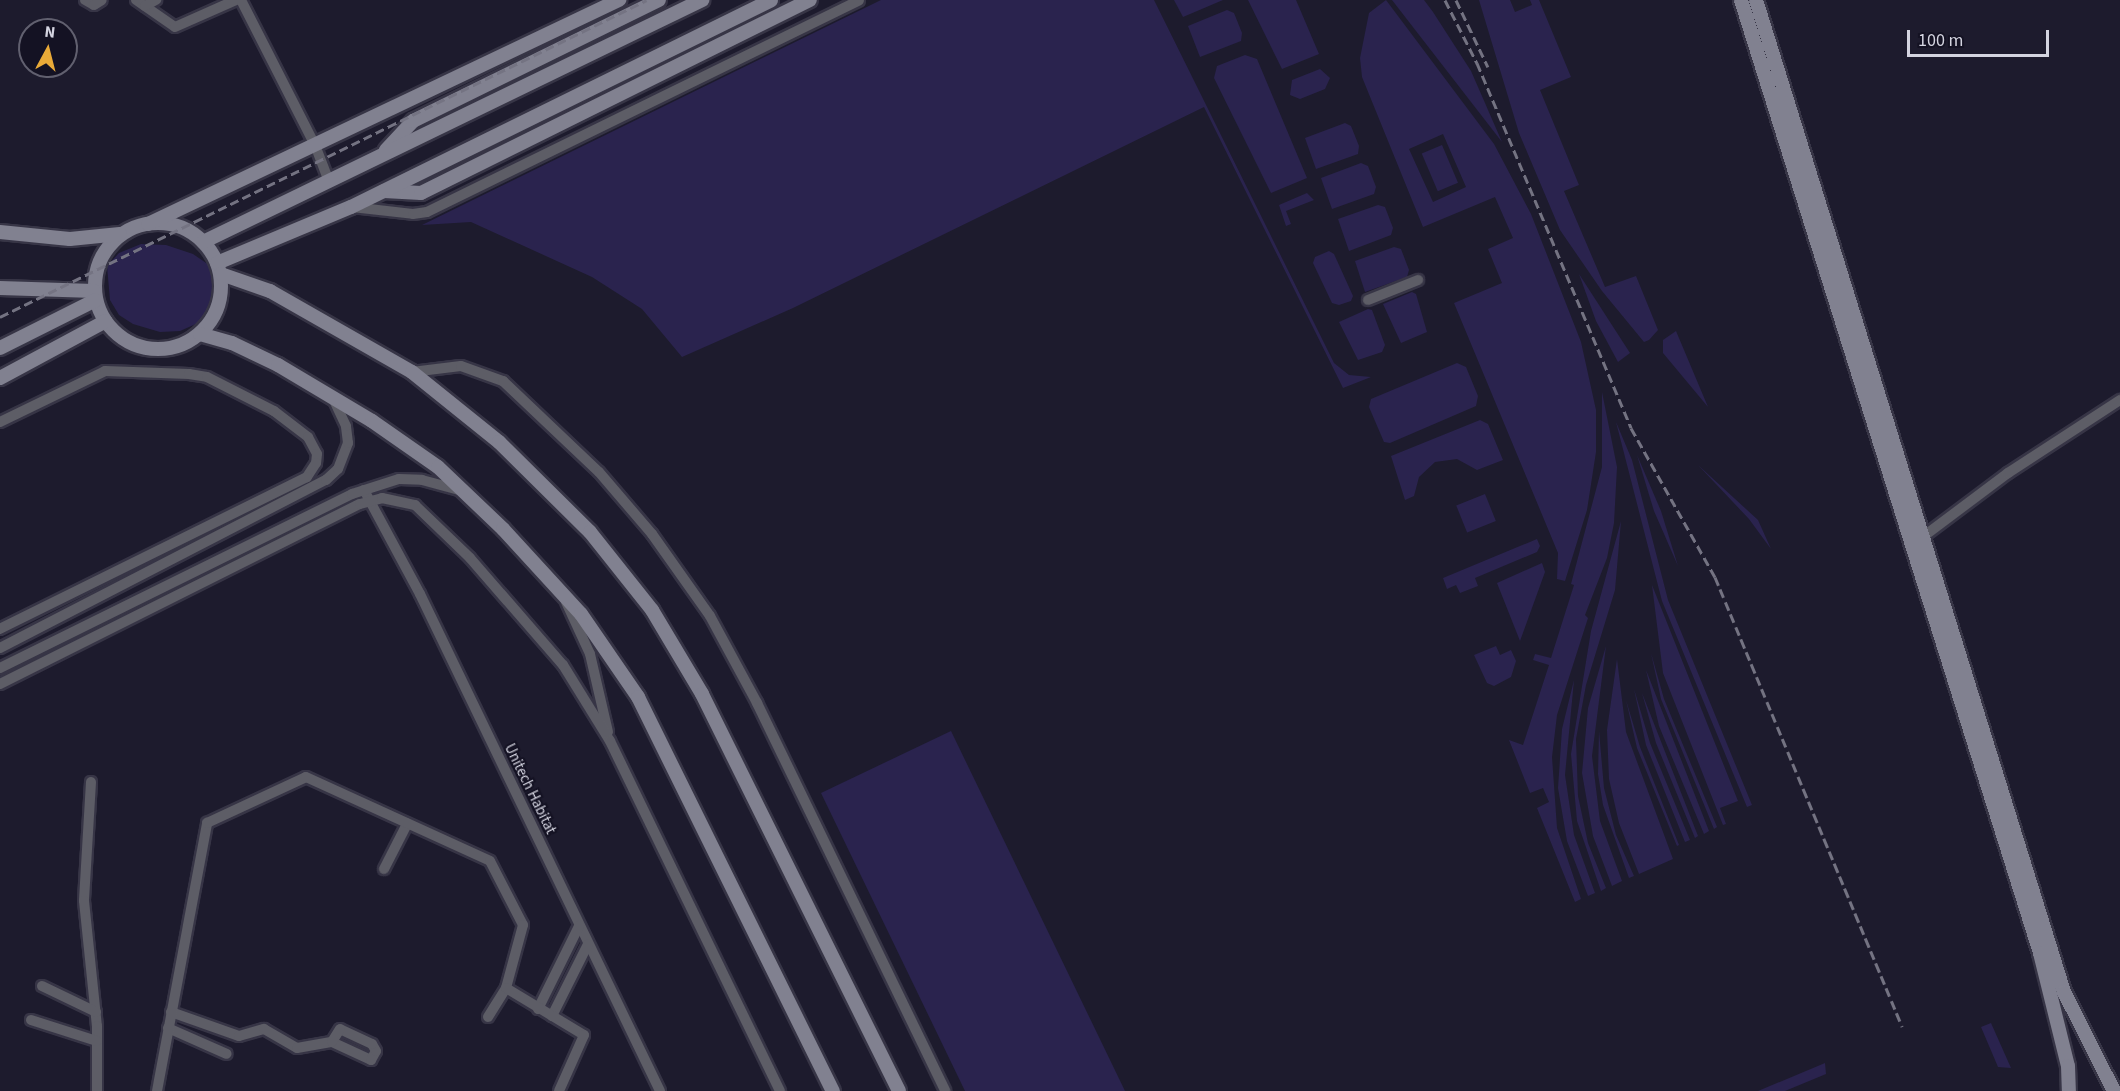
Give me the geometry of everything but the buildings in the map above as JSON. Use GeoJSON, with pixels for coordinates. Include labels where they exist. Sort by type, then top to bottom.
{"type":"FeatureCollection","features":[{"type":"Feature","properties":{"kind":"street"},"geometry":{"type":"LineString","coordinates":[[85,0],[94,5],[102,0]]}},
{"type":"Feature","properties":{"kind":"street"},"geometry":{"type":"LineString","coordinates":[[142,3],[156,0]]}},
{"type":"Feature","properties":{"kind":"street"},"geometry":{"type":"LineString","coordinates":[[142,3],[177,27],[236,0]]}},
{"type":"Feature","properties":{"kind":"street"},"geometry":{"type":"LineString","coordinates":[[241,0],[315,145],[329,181]]}},
{"type":"Feature","properties":{"kind":"street"},"geometry":{"type":"LineString","coordinates":[[0,232],[70,239],[124,233],[148,224],[619,0]]}},
{"type":"Feature","properties":{"kind":"street"},"geometry":{"type":"LineString","coordinates":[[383,154],[413,121],[659,0]]}},
{"type":"Feature","properties":{"kind":"street"},"geometry":{"type":"LineString","coordinates":[[203,242],[702,0]]}},
{"type":"Feature","properties":{"kind":"street"},"geometry":{"type":"LineString","coordinates":[[219,268],[351,207],[771,0]]}},
{"type":"Feature","properties":{"kind":"street"},"geometry":{"type":"LineString","coordinates":[[384,190],[422,193],[810,0]]}},
{"type":"Feature","properties":{"kind":"street"},"geometry":{"type":"LineString","coordinates":[[351,207],[413,214],[427,212],[859,0]]}},
{"type":"Feature","properties":{"kind":"street"},"geometry":{"type":"LineString","coordinates":[[1741,0],[2040,953],[2068,1066],[2069,1091]]}},
{"type":"Feature","properties":{"kind":"street"},"geometry":{"type":"LineString","coordinates":[[1756,0],[2064,992],[2114,1091]]}},
{"type":"Feature","properties":{"kind":"street"},"geometry":{"type":"LineString","coordinates":[[124,233],[104,254],[95,295],[106,321],[124,339],[143,347],[173,346],[200,334],[219,304],[219,268],[203,242],[174,225],[148,224]]}},
{"type":"Feature","properties":{"kind":"street"},"geometry":{"type":"LineString","coordinates":[[219,268],[270,291],[412,372],[515,458],[590,532],[652,610],[702,694],[899,1091]]}},
{"type":"Feature","properties":{"kind":"street"},"geometry":{"type":"LineString","coordinates":[[1368,300],[1418,280]]}},
{"type":"Feature","properties":{"kind":"street"},"geometry":{"type":"LineString","coordinates":[[0,288],[95,295]]}},
{"type":"Feature","properties":{"kind":"street"},"geometry":{"type":"LineString","coordinates":[[0,348],[95,295]]}},
{"type":"Feature","properties":{"kind":"street"},"geometry":{"type":"LineString","coordinates":[[0,378],[106,321]]}},
{"type":"Feature","properties":{"kind":"street"},"geometry":{"type":"LineString","coordinates":[[200,334],[232,343],[333,398],[438,467],[582,614],[638,697],[833,1091]]}},
{"type":"Feature","properties":{"kind":"street"},"geometry":{"type":"LineString","coordinates":[[412,372],[462,366],[503,381],[599,472],[646,525],[710,616],[752,693],[945,1091]]}},
{"type":"Feature","properties":{"kind":"street"},"geometry":{"type":"LineString","coordinates":[[0,422],[105,371],[207,377],[274,411],[314,445],[316,464],[307,477],[0,629]]}},
{"type":"Feature","properties":{"kind":"street"},"geometry":{"type":"LineString","coordinates":[[0,648],[326,480],[338,469],[348,443],[346,426],[333,398]]}},
{"type":"Feature","properties":{"kind":"street"},"geometry":{"type":"LineString","coordinates":[[1924,536],[2007,473],[2120,400]]}},
{"type":"Feature","properties":{"kind":"street"},"geometry":{"type":"LineString","coordinates":[[0,668],[364,490],[396,480],[422,480],[463,491]]}},
{"type":"Feature","properties":{"kind":"street"},"geometry":{"type":"LineString","coordinates":[[395,498],[396,480]]}},
{"type":"Feature","properties":{"kind":"street","name":"Unitech Habitat"},"geometry":{"type":"LineString","coordinates":[[364,490],[420,594],[660,1091]]}},
{"type":"Feature","properties":{"kind":"street"},"geometry":{"type":"LineString","coordinates":[[0,684],[370,501],[395,498],[415,505],[537,630],[563,665],[610,741],[780,1091]]}},
{"type":"Feature","properties":{"kind":"street"},"geometry":{"type":"LineString","coordinates":[[259,502],[266,511]]}},
{"type":"Feature","properties":{"kind":"street"},"geometry":{"type":"LineString","coordinates":[[265,537],[312,531]]}},
{"type":"Feature","properties":{"kind":"street"},"geometry":{"type":"LineString","coordinates":[[93,584],[100,597]]}},
{"type":"Feature","properties":{"kind":"street"},"geometry":{"type":"LineString","coordinates":[[561,591],[590,654],[610,741]]}},
{"type":"Feature","properties":{"kind":"street"},"geometry":{"type":"LineString","coordinates":[[157,1091],[204,831],[213,819],[306,777],[483,857],[495,867],[523,926],[506,988],[488,1017]]}},
{"type":"Feature","properties":{"kind":"street"},"geometry":{"type":"LineString","coordinates":[[91,782],[84,901],[96,1012],[97,1091]]}},
{"type":"Feature","properties":{"kind":"street"},"geometry":{"type":"LineString","coordinates":[[384,869],[407,824]]}},
{"type":"Feature","properties":{"kind":"street"},"geometry":{"type":"LineString","coordinates":[[538,1009],[579,926]]}},
{"type":"Feature","properties":{"kind":"street"},"geometry":{"type":"LineString","coordinates":[[552,1016],[588,944]]}},
{"type":"Feature","properties":{"kind":"street"},"geometry":{"type":"LineString","coordinates":[[42,986],[96,1012]]}},
{"type":"Feature","properties":{"kind":"street"},"geometry":{"type":"LineString","coordinates":[[506,988],[584,1035],[559,1091]]}},
{"type":"Feature","properties":{"kind":"street"},"geometry":{"type":"LineString","coordinates":[[171,1012],[239,1036],[264,1029],[297,1048],[332,1042]]}},
{"type":"Feature","properties":{"kind":"street"},"geometry":{"type":"LineString","coordinates":[[31,1020],[97,1041]]}},
{"type":"Feature","properties":{"kind":"street"},"geometry":{"type":"LineString","coordinates":[[168,1028],[227,1054]]}},
{"type":"Feature","properties":{"kind":"shaded area"},"geometry":{"type":"Polygon","coordinates":[[[881,0],[1154,0],[1334,363],[1349,375],[1371,377],[1343,388],[1204,107],[793,308],[682,357],[642,309],[592,277],[471,222],[422,225],[881,0]]]}},
{"type":"Feature","properties":{"kind":"shaded area"},"geometry":{"type":"Polygon","coordinates":[[[1174,0],[1223,0],[1183,17],[1174,0]]]}},
{"type":"Feature","properties":{"kind":"shaded area"},"geometry":{"type":"Polygon","coordinates":[[[1248,0],[1296,0],[1319,54],[1282,69],[1248,0]]]}},
{"type":"Feature","properties":{"kind":"shaded area"},"geometry":{"type":"Polygon","coordinates":[[[1386,0],[1494,144],[1531,214],[1581,342],[1596,410],[1596,452],[1587,510],[1565,581],[1557,579],[1558,553],[1454,303],[1502,283],[1488,249],[1513,238],[1495,197],[1423,227],[1362,77],[1360,58],[1369,13],[1386,0]],[[1443,134],[1409,149],[1433,202],[1466,187],[1443,134]]]}},
{"type":"Feature","properties":{"kind":"shaded area"},"geometry":{"type":"Polygon","coordinates":[[[1392,0],[1424,0],[1471,71],[1502,142],[1392,0]]]}},
{"type":"Feature","properties":{"kind":"shaded area"},"geometry":{"type":"Polygon","coordinates":[[[1479,0],[1510,0],[1515,12],[1532,5],[1530,0],[1539,0],[1571,77],[1540,90],[1579,185],[1564,191],[1605,287],[1636,276],[1658,330],[1649,340],[1644,342],[1602,291],[1560,230],[1519,133],[1479,0]]]}},
{"type":"Feature","properties":{"kind":"shaded area"},"geometry":{"type":"Polygon","coordinates":[[[1227,10],[1234,13],[1242,33],[1241,41],[1200,57],[1188,26],[1227,10]]]}},
{"type":"Feature","properties":{"kind":"shaded area"},"geometry":{"type":"Polygon","coordinates":[[[1245,55],[1257,59],[1307,178],[1271,193],[1214,78],[1217,66],[1245,55]]]}},
{"type":"Feature","properties":{"kind":"shaded area"},"geometry":{"type":"Polygon","coordinates":[[[1320,69],[1330,78],[1325,89],[1300,99],[1290,95],[1292,80],[1320,69]]]}},
{"type":"Feature","properties":{"kind":"shaded area"},"geometry":{"type":"Polygon","coordinates":[[[1345,123],[1351,126],[1359,146],[1358,154],[1316,169],[1305,138],[1345,123]]]}},
{"type":"Feature","properties":{"kind":"shaded area"},"geometry":{"type":"Polygon","coordinates":[[[1442,145],[1458,183],[1438,191],[1422,154],[1442,145]]]}},
{"type":"Feature","properties":{"kind":"shaded area"},"geometry":{"type":"Polygon","coordinates":[[[1361,163],[1368,166],[1376,187],[1374,194],[1332,209],[1321,178],[1361,163]]]}},
{"type":"Feature","properties":{"kind":"shaded area"},"geometry":{"type":"Polygon","coordinates":[[[1307,193],[1314,200],[1286,211],[1291,224],[1286,226],[1279,205],[1307,193]]]}},
{"type":"Feature","properties":{"kind":"shaded area"},"geometry":{"type":"Polygon","coordinates":[[[1378,205],[1385,207],[1393,228],[1391,235],[1349,251],[1338,219],[1378,205]]]}},
{"type":"Feature","properties":{"kind":"shaded area"},"geometry":{"type":"Polygon","coordinates":[[[141,244],[166,245],[193,254],[209,265],[216,281],[214,298],[210,312],[198,323],[180,331],[160,332],[133,324],[119,315],[110,300],[107,266],[119,253],[141,244]]]}},
{"type":"Feature","properties":{"kind":"shaded area"},"geometry":{"type":"Polygon","coordinates":[[[1394,247],[1401,249],[1409,270],[1407,277],[1365,292],[1355,261],[1394,247]]]}},
{"type":"Feature","properties":{"kind":"shaded area"},"geometry":{"type":"Polygon","coordinates":[[[1329,251],[1334,254],[1353,296],[1351,301],[1339,305],[1332,303],[1313,263],[1315,257],[1329,251]]]}},
{"type":"Feature","properties":{"kind":"shaded area"},"geometry":{"type":"Polygon","coordinates":[[[1579,274],[1630,353],[1618,362],[1596,321],[1579,274]]]}},
{"type":"Feature","properties":{"kind":"shaded area"},"geometry":{"type":"Polygon","coordinates":[[[1412,292],[1416,294],[1427,332],[1401,343],[1383,304],[1412,292]]]}},
{"type":"Feature","properties":{"kind":"shaded area"},"geometry":{"type":"Polygon","coordinates":[[[1368,309],[1372,310],[1385,345],[1382,352],[1358,360],[1339,322],[1368,309]]]}},
{"type":"Feature","properties":{"kind":"shaded area"},"geometry":{"type":"Polygon","coordinates":[[[1676,331],[1708,407],[1663,353],[1663,340],[1676,331]]]}},
{"type":"Feature","properties":{"kind":"shaded area"},"geometry":{"type":"Polygon","coordinates":[[[1457,363],[1466,367],[1478,396],[1476,406],[1390,443],[1384,442],[1369,407],[1371,399],[1457,363]]]}},
{"type":"Feature","properties":{"kind":"shaded area"},"geometry":{"type":"Polygon","coordinates":[[[1602,392],[1617,467],[1614,523],[1607,558],[1585,615],[1588,618],[1557,715],[1552,757],[1557,828],[1581,899],[1575,902],[1537,808],[1549,802],[1543,788],[1530,793],[1509,740],[1523,745],[1549,665],[1533,660],[1535,654],[1551,658],[1574,585],[1571,584],[1602,467],[1602,392]]]}},
{"type":"Feature","properties":{"kind":"shaded area"},"geometry":{"type":"Polygon","coordinates":[[[1480,420],[1488,424],[1503,460],[1477,470],[1457,459],[1435,462],[1419,477],[1414,496],[1405,500],[1391,456],[1480,420]]]}},
{"type":"Feature","properties":{"kind":"shaded area"},"geometry":{"type":"Polygon","coordinates":[[[1616,422],[1632,460],[1668,600],[1752,805],[1747,807],[1662,601],[1616,422]]]}},
{"type":"Feature","properties":{"kind":"shaded area"},"geometry":{"type":"Polygon","coordinates":[[[1637,455],[1661,511],[1678,566],[1654,511],[1637,455]]]}},
{"type":"Feature","properties":{"kind":"shaded area"},"geometry":{"type":"Polygon","coordinates":[[[1698,465],[1758,520],[1771,549],[1749,519],[1698,465]]]}},
{"type":"Feature","properties":{"kind":"shaded area"},"geometry":{"type":"Polygon","coordinates":[[[1485,494],[1496,521],[1467,533],[1456,506],[1485,494]]]}},
{"type":"Feature","properties":{"kind":"shaded area"},"geometry":{"type":"Polygon","coordinates":[[[1621,521],[1615,590],[1586,685],[1576,739],[1578,796],[1588,843],[1606,888],[1601,891],[1577,821],[1571,754],[1591,631],[1621,521]]]}},
{"type":"Feature","properties":{"kind":"shaded area"},"geometry":{"type":"Polygon","coordinates":[[[1537,539],[1540,546],[1537,552],[1475,578],[1478,586],[1460,593],[1456,585],[1447,589],[1443,578],[1537,539]]]}},
{"type":"Feature","properties":{"kind":"shaded area"},"geometry":{"type":"Polygon","coordinates":[[[1542,563],[1545,572],[1520,641],[1497,583],[1542,563]]]}},
{"type":"Feature","properties":{"kind":"shaded area"},"geometry":{"type":"Polygon","coordinates":[[[1652,585],[1738,801],[1720,808],[1726,824],[1723,825],[1663,673],[1652,585]]]}},
{"type":"Feature","properties":{"kind":"shaded area"},"geometry":{"type":"Polygon","coordinates":[[[1496,646],[1500,655],[1511,650],[1516,661],[1511,677],[1494,686],[1487,683],[1474,655],[1496,646]]]}},
{"type":"Feature","properties":{"kind":"shaded area"},"geometry":{"type":"Polygon","coordinates":[[[1606,646],[1592,756],[1600,821],[1622,881],[1612,886],[1593,836],[1582,773],[1588,708],[1606,646]]]}},
{"type":"Feature","properties":{"kind":"shaded area"},"geometry":{"type":"Polygon","coordinates":[[[1651,653],[1664,699],[1717,827],[1714,829],[1661,699],[1651,653]]]}},
{"type":"Feature","properties":{"kind":"shaded area"},"geometry":{"type":"Polygon","coordinates":[[[1617,659],[1626,732],[1673,859],[1639,874],[1619,823],[1609,779],[1607,730],[1617,659]]]}},
{"type":"Feature","properties":{"kind":"shaded area"},"geometry":{"type":"Polygon","coordinates":[[[1646,670],[1709,831],[1704,834],[1659,726],[1646,670]]]}},
{"type":"Feature","properties":{"kind":"shaded area"},"geometry":{"type":"Polygon","coordinates":[[[1574,680],[1565,775],[1574,835],[1595,893],[1588,896],[1567,841],[1558,788],[1562,729],[1574,680]]]}},
{"type":"Feature","properties":{"kind":"shaded area"},"geometry":{"type":"Polygon","coordinates":[[[1634,689],[1650,743],[1690,840],[1685,842],[1646,745],[1634,689]]]}},
{"type":"Feature","properties":{"kind":"shaded area"},"geometry":{"type":"Polygon","coordinates":[[[1642,693],[1698,836],[1695,838],[1656,743],[1642,693]]]}},
{"type":"Feature","properties":{"kind":"shaded area"},"geometry":{"type":"Polygon","coordinates":[[[1626,700],[1640,747],[1679,845],[1677,846],[1637,748],[1626,700]]]}},
{"type":"Feature","properties":{"kind":"shaded area"},"geometry":{"type":"Polygon","coordinates":[[[951,731],[1125,1091],[965,1091],[821,793],[951,731]]]}},
{"type":"Feature","properties":{"kind":"shaded area"},"geometry":{"type":"Polygon","coordinates":[[[1599,731],[1604,788],[1616,835],[1634,876],[1629,878],[1603,805],[1598,774],[1599,731]]]}},
{"type":"Feature","properties":{"kind":"shaded area"},"geometry":{"type":"Polygon","coordinates":[[[1991,1023],[2011,1068],[1998,1067],[1981,1027],[1991,1023]]]}},
{"type":"Feature","properties":{"kind":"shaded area"},"geometry":{"type":"Polygon","coordinates":[[[1825,1063],[1826,1074],[1785,1091],[1758,1091],[1825,1063]]]}},
{"type":"Feature","properties":{"kind":"railway"},"geometry":{"type":"LineString","coordinates":[[0,317],[647,0]]}},
{"type":"Feature","properties":{"kind":"railway"},"geometry":{"type":"LineString","coordinates":[[1445,0],[1477,63],[1631,428],[1715,577],[1902,1027]]}},
{"type":"Feature","properties":{"kind":"railway"},"geometry":{"type":"LineString","coordinates":[[1456,0],[1488,67]]}}]}
